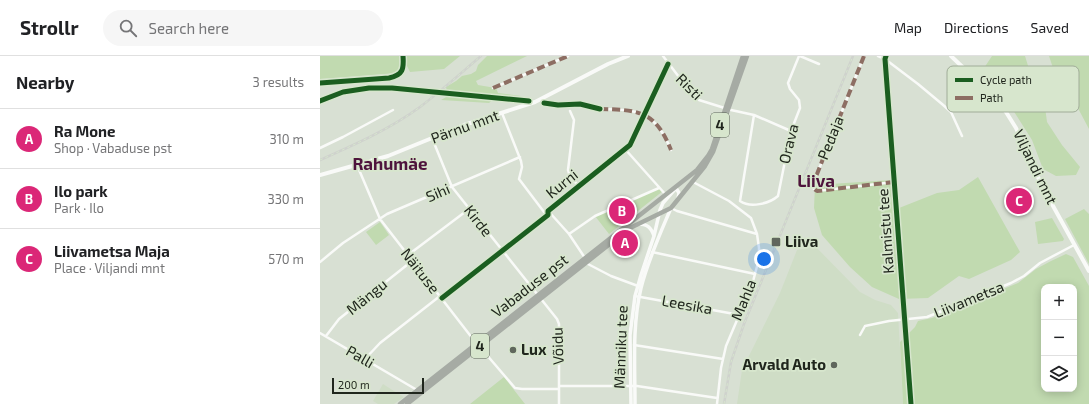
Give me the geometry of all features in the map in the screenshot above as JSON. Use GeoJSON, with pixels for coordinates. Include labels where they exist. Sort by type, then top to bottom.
{"type":"FeatureCollection","features":[{"type":"Feature","properties":{"kind":"highway","name":"Männiku tee"},"geometry":{"type":"LineString","coordinates":[[671,208],[710,158],[716,146],[743,56]]}},
{"type":"Feature","properties":{"kind":"highway","name":"Männiku tee"},"geometry":{"type":"LineString","coordinates":[[676,188],[697,170],[708,156],[747,56]]}},
{"type":"Feature","properties":{"kind":"highway","name":"Vabaduse pst"},"geometry":{"type":"LineString","coordinates":[[587,260],[676,188]]}},
{"type":"Feature","properties":{"kind":"highway","name":"Vabaduse pst"},"geometry":{"type":"LineString","coordinates":[[400,404],[419,392],[539,297],[635,225],[671,208]]}},
{"type":"Feature","properties":{"kind":"highway","name":"Vabaduse pst"},"geometry":{"type":"LineString","coordinates":[[407,404],[419,392]]}},
{"type":"Feature","properties":{"kind":"main road","name":"Pärnu mnt"},"geometry":{"type":"LineString","coordinates":[[320,175],[402,151],[464,125],[535,102],[594,71],[628,56]]}},
{"type":"Feature","properties":{"kind":"main road","name":"Viljandi mnt"},"geometry":{"type":"LineString","coordinates":[[951,56],[962,66]]}},
{"type":"Feature","properties":{"kind":"main road","name":"Viljandi mnt"},"geometry":{"type":"LineString","coordinates":[[1005,112],[1024,145],[1042,186],[1089,271]]}},
{"type":"Feature","properties":{"kind":"street"},"geometry":{"type":"LineString","coordinates":[[320,83],[396,77],[402,72],[403,56]]}},
{"type":"Feature","properties":{"kind":"street"},"geometry":{"type":"LineString","coordinates":[[493,88],[568,56]]}},
{"type":"Feature","properties":{"kind":"street","name":"Risti"},"geometry":{"type":"LineString","coordinates":[[663,56],[699,100],[727,109],[754,115],[791,131]]}},
{"type":"Feature","properties":{"kind":"street"},"geometry":{"type":"LineString","coordinates":[[799,56],[819,64]]}},
{"type":"Feature","properties":{"kind":"street","name":"Orava"},"geometry":{"type":"LineString","coordinates":[[754,115],[740,200],[744,204],[754,205],[772,200],[778,196],[791,131],[800,108],[800,103],[790,89],[788,83],[799,56]]}},
{"type":"Feature","properties":{"kind":"street","name":"Pedaja"},"geometry":{"type":"LineString","coordinates":[[864,56],[821,161],[813,188],[817,191],[894,182]]}},
{"type":"Feature","properties":{"kind":"street"},"geometry":{"type":"LineString","coordinates":[[878,56],[885,58],[947,109]]}},
{"type":"Feature","properties":{"kind":"street","name":"Kalmistu tee"},"geometry":{"type":"LineString","coordinates":[[885,58],[911,404]]}},
{"type":"Feature","properties":{"kind":"street","name":"Kurni"},"geometry":{"type":"LineString","coordinates":[[365,359],[380,343],[502,252],[548,215],[548,211],[625,150],[630,145],[645,115],[668,64]]}},
{"type":"Feature","properties":{"kind":"street"},"geometry":{"type":"LineString","coordinates":[[600,109],[631,110],[645,115],[660,126],[671,150]]}},
{"type":"Feature","properties":{"kind":"street"},"geometry":{"type":"LineString","coordinates":[[320,148],[393,110]]}},
{"type":"Feature","properties":{"kind":"street"},"geometry":{"type":"LineString","coordinates":[[570,111],[574,120],[568,170],[570,177],[579,186]]}},
{"type":"Feature","properties":{"kind":"street"},"geometry":{"type":"LineString","coordinates":[[951,112],[962,136]]}},
{"type":"Feature","properties":{"kind":"street"},"geometry":{"type":"LineString","coordinates":[[502,113],[520,157],[522,167],[520,179],[544,212],[551,214],[569,234],[587,260],[611,276],[639,286]]}},
{"type":"Feature","properties":{"kind":"street","name":"Kirde"},"geometry":{"type":"LineString","coordinates":[[432,138],[452,187],[539,297]]}},
{"type":"Feature","properties":{"kind":"street"},"geometry":{"type":"LineString","coordinates":[[625,150],[666,195]]}},
{"type":"Feature","properties":{"kind":"street","name":"Sihi"},"geometry":{"type":"LineString","coordinates":[[320,262],[343,243],[387,214],[520,157]]}},
{"type":"Feature","properties":{"kind":"street","name":"Näituse"},"geometry":{"type":"LineString","coordinates":[[357,165],[380,219],[478,345],[515,388],[633,386],[718,398]]}},
{"type":"Feature","properties":{"kind":"street","name":"Mahla"},"geometry":{"type":"LineString","coordinates":[[692,181],[725,198],[747,213],[751,218],[757,234],[759,254],[755,274],[751,290],[730,336],[723,360],[717,404]]}},
{"type":"Feature","properties":{"kind":"street"},"geometry":{"type":"LineString","coordinates":[[569,234],[595,216],[659,188]]}},
{"type":"Feature","properties":{"kind":"street"},"geometry":{"type":"LineString","coordinates":[[676,188],[679,191],[678,198]]}},
{"type":"Feature","properties":{"kind":"street","name":"Männiku tee"},"geometry":{"type":"LineString","coordinates":[[635,404],[630,335],[639,286],[654,236],[658,214],[663,203],[676,188]]}},
{"type":"Feature","properties":{"kind":"street"},"geometry":{"type":"LineString","coordinates":[[671,208],[757,234]]}},
{"type":"Feature","properties":{"kind":"street","name":"Männiku tee"},"geometry":{"type":"LineString","coordinates":[[639,286],[671,208]]}},
{"type":"Feature","properties":{"kind":"street"},"geometry":{"type":"LineString","coordinates":[[408,256],[469,209]]}},
{"type":"Feature","properties":{"kind":"street"},"geometry":{"type":"LineString","coordinates":[[635,225],[643,224],[648,226],[652,230],[654,236]]}},
{"type":"Feature","properties":{"kind":"street","name":"Liivametsa"},"geometry":{"type":"LineString","coordinates":[[860,335],[864,326],[889,321],[916,319],[933,314],[1011,283],[1024,276],[1040,263],[1075,245]]}},
{"type":"Feature","properties":{"kind":"street"},"geometry":{"type":"LineString","coordinates":[[650,249],[653,253],[723,266],[755,274]]}},
{"type":"Feature","properties":{"kind":"street","name":"Mängu"},"geometry":{"type":"LineString","coordinates":[[326,336],[339,319],[412,261]]}},
{"type":"Feature","properties":{"kind":"street","name":"Võidu"},"geometry":{"type":"LineString","coordinates":[[539,297],[554,315],[558,324],[559,404]]}},
{"type":"Feature","properties":{"kind":"street","name":"Männiku tee"},"geometry":{"type":"LineString","coordinates":[[631,404],[637,297]]}},
{"type":"Feature","properties":{"kind":"street","name":"Leesika"},"geometry":{"type":"LineString","coordinates":[[637,297],[740,315]]}},
{"type":"Feature","properties":{"kind":"street","name":"Palli"},"geometry":{"type":"LineString","coordinates":[[320,333],[419,392]]}},
{"type":"Feature","properties":{"kind":"street"},"geometry":{"type":"LineString","coordinates":[[634,345],[723,360]]}},
{"type":"Feature","properties":{"kind":"shaded area"},"geometry":{"type":"Polygon","coordinates":[[[815,246],[860,292],[875,300],[891,305],[898,313],[903,404],[737,404],[742,370],[780,293],[797,250],[815,246]]]}},
{"type":"Feature","properties":{"kind":"shaded area"},"geometry":{"type":"Polygon","coordinates":[[[383,384],[404,397],[394,404],[378,404],[373,401],[383,384]]]}},
{"type":"Feature","properties":{"kind":"green space"},"geometry":{"type":"Polygon","coordinates":[[[320,56],[399,56],[399,71],[397,73],[320,79],[320,56]]]}},
{"type":"Feature","properties":{"kind":"green space"},"geometry":{"type":"Polygon","coordinates":[[[407,56],[460,56],[444,69],[410,72],[407,66],[407,56]]]}},
{"type":"Feature","properties":{"kind":"green space"},"geometry":{"type":"Polygon","coordinates":[[[487,56],[527,56],[476,81],[478,85],[496,88],[498,93],[521,96],[515,98],[497,96],[489,103],[441,100],[448,96],[446,87],[462,76],[476,71],[478,65],[487,56]]]}},
{"type":"Feature","properties":{"kind":"green space"},"geometry":{"type":"Polygon","coordinates":[[[992,56],[1025,56],[1028,66],[985,66],[992,56]]]}},
{"type":"Feature","properties":{"kind":"green space"},"geometry":{"type":"Polygon","coordinates":[[[1049,56],[1089,56],[1089,129],[1079,110],[1079,66],[1052,66],[1049,56]]]}},
{"type":"Feature","properties":{"kind":"green space"},"geometry":{"type":"Polygon","coordinates":[[[1014,112],[1046,112],[1047,122],[1062,145],[1080,167],[1076,175],[1056,176],[1043,169],[1032,140],[1014,112]]]}},
{"type":"Feature","properties":{"kind":"green space"},"geometry":{"type":"Polygon","coordinates":[[[978,177],[1020,252],[1011,260],[969,279],[959,276],[928,298],[899,299],[872,287],[850,267],[822,235],[814,208],[815,185],[891,180],[894,210],[937,193],[959,190],[978,177]]]}},
{"type":"Feature","properties":{"kind":"green space"},"geometry":{"type":"Polygon","coordinates":[[[659,188],[663,191],[609,234],[595,216],[659,188]]]}},
{"type":"Feature","properties":{"kind":"green space"},"geometry":{"type":"Polygon","coordinates":[[[1084,209],[1089,214],[1089,264],[1065,219],[1084,209]]]}},
{"type":"Feature","properties":{"kind":"green space"},"geometry":{"type":"Polygon","coordinates":[[[1052,218],[1064,239],[1063,241],[1038,244],[1035,222],[1052,218]]]}},
{"type":"Feature","properties":{"kind":"green space"},"geometry":{"type":"Polygon","coordinates":[[[380,222],[389,235],[376,245],[366,232],[380,222]]]}},
{"type":"Feature","properties":{"kind":"green space"},"geometry":{"type":"Polygon","coordinates":[[[1066,254],[1073,257],[1089,286],[1089,404],[903,404],[900,342],[915,327],[918,321],[932,318],[1018,283],[1036,269],[1066,254]]]}},
{"type":"Feature","properties":{"kind":"green space"},"geometry":{"type":"Polygon","coordinates":[[[504,377],[525,404],[470,404],[504,377]]]}},
{"type":"Feature","properties":{"kind":"railway"},"geometry":{"type":"LineString","coordinates":[[320,160],[372,136],[408,115],[436,95],[481,56]]}},
{"type":"Feature","properties":{"kind":"railway"},"geometry":{"type":"LineString","coordinates":[[724,404],[731,362],[744,324],[853,56]]}},
{"type":"Feature","properties":{"kind":"marked path"},"geometry":{"type":"LineString","coordinates":[[493,88],[568,56]]}},
{"type":"Feature","properties":{"kind":"marked path"},"geometry":{"type":"LineString","coordinates":[[864,56],[813,184],[813,188],[817,191],[894,182]]}},
{"type":"Feature","properties":{"kind":"marked path"},"geometry":{"type":"LineString","coordinates":[[600,109],[625,110],[644,115],[652,120],[658,127],[671,150]]}},
{"type":"Feature","properties":{"kind":"cycle path"},"geometry":{"type":"LineString","coordinates":[[320,83],[394,77],[402,71],[403,56]]}},
{"type":"Feature","properties":{"kind":"cycle path"},"geometry":{"type":"LineString","coordinates":[[886,56],[885,59],[911,404]]}},
{"type":"Feature","properties":{"kind":"cycle path"},"geometry":{"type":"LineString","coordinates":[[442,298],[548,215],[548,211],[630,145],[668,64]]}},
{"type":"Feature","properties":{"kind":"cycle path"},"geometry":{"type":"LineString","coordinates":[[320,101],[343,92],[369,88],[392,88],[529,101]]}},
{"type":"Feature","properties":{"kind":"cycle path"},"geometry":{"type":"LineString","coordinates":[[544,103],[558,105],[580,104],[600,109]]}},
{"type":"Feature","properties":{"kind":"place","name":"Liivametsa Maja"},"geometry":{"type":"Point","coordinates":[1019,201]}},
{"type":"Feature","properties":{"kind":"place","name":"Ilo park"},"geometry":{"type":"Point","coordinates":[622,211]}},
{"type":"Feature","properties":{"kind":"place","name":"Liiva"},"geometry":{"type":"Point","coordinates":[776,242]}},
{"type":"Feature","properties":{"kind":"place","name":"Ra Mone"},"geometry":{"type":"Point","coordinates":[625,243]}},
{"type":"Feature","properties":{"kind":"place","name":"Lux"},"geometry":{"type":"Point","coordinates":[513,350]}},
{"type":"Feature","properties":{"kind":"place","name":"Arvald Auto"},"geometry":{"type":"Point","coordinates":[834,365]}},
{"type":"Feature","properties":{"kind":"district","name":"Rahumäe"},"geometry":{"type":"Point","coordinates":[390,164]}},
{"type":"Feature","properties":{"kind":"district","name":"Liiva"},"geometry":{"type":"Point","coordinates":[816,181]}}]}
